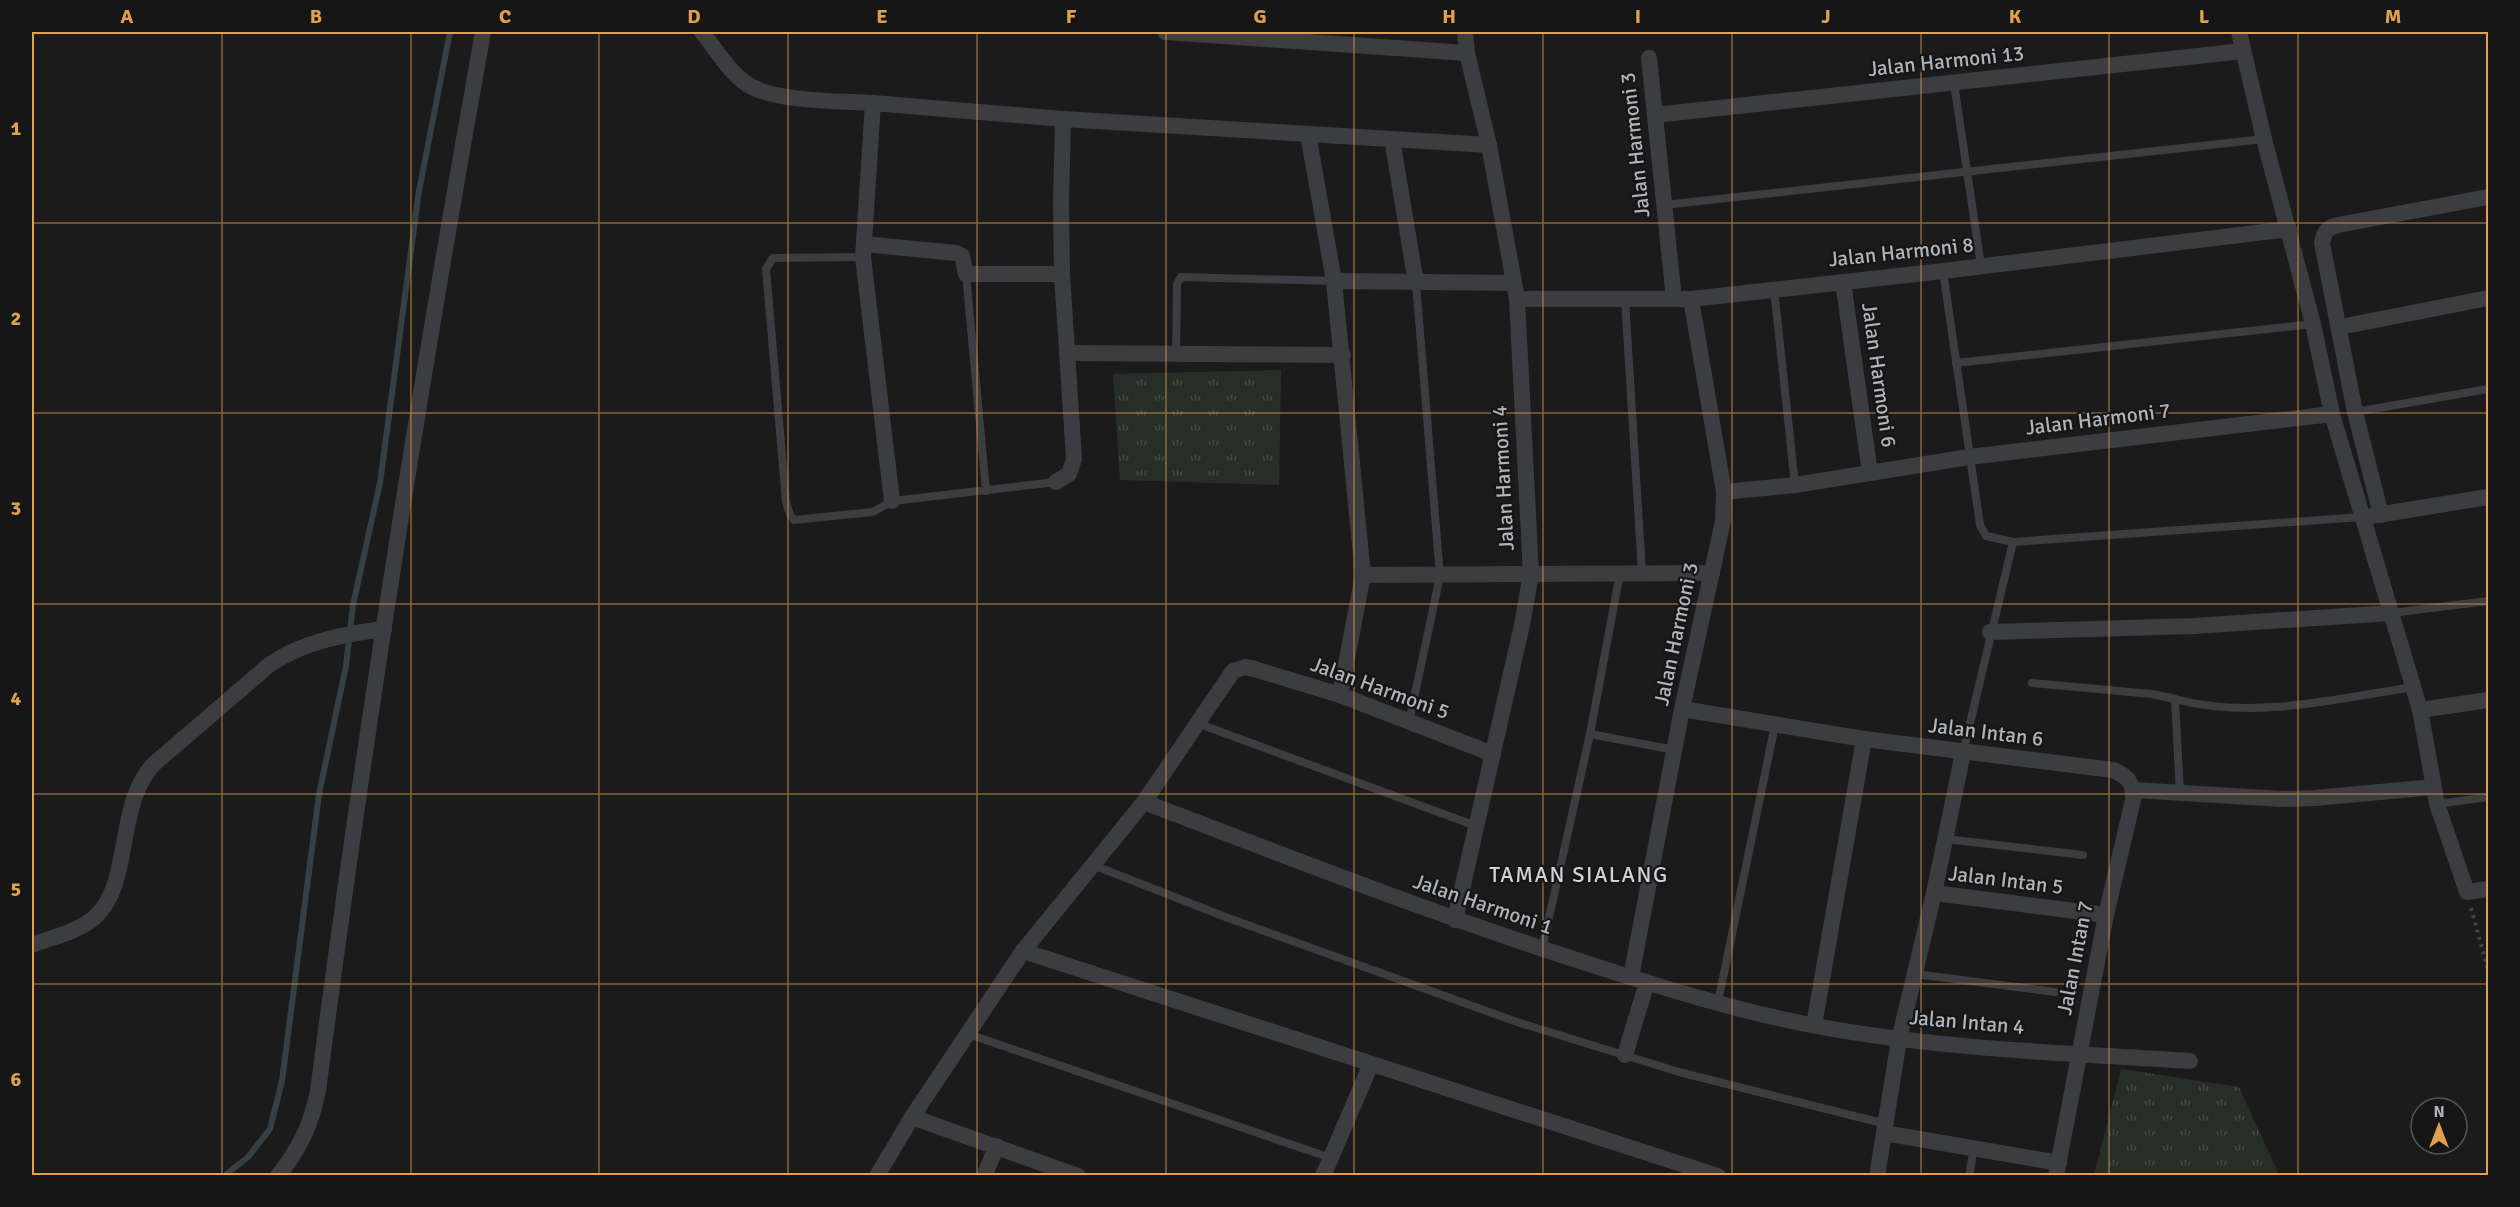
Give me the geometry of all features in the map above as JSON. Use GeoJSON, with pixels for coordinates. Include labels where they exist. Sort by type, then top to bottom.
{"type":"FeatureCollection","features":[{"type":"Feature","properties":{"kind":"street"},"geometry":{"type":"LineString","coordinates":[[278,1176],[299,1147],[312,1121],[318,1091],[345,876],[458,167],[483,32]]}},
{"type":"Feature","properties":{"kind":"street"},"geometry":{"type":"LineString","coordinates":[[702,32],[739,78],[755,89],[795,98],[1063,119],[1489,145]]}},
{"type":"Feature","properties":{"kind":"street"},"geometry":{"type":"LineString","coordinates":[[1165,32],[1467,52]]}},
{"type":"Feature","properties":{"kind":"street","name":"Jalan Harmoni 4"},"geometry":{"type":"LineString","coordinates":[[1455,920],[1522,625],[1531,574],[1515,291],[1489,145],[1467,52],[1465,32]]}},
{"type":"Feature","properties":{"kind":"street"},"geometry":{"type":"LineString","coordinates":[[2239,32],[2264,140],[2313,324],[2332,414],[2420,710],[2437,804],[2467,892],[2488,890]]}},
{"type":"Feature","properties":{"kind":"street","name":"Jalan Harmoni 13"},"geometry":{"type":"LineString","coordinates":[[1655,115],[2243,51]]}},
{"type":"Feature","properties":{"kind":"street","name":"Jalan Harmoni 3"},"geometry":{"type":"LineString","coordinates":[[1649,58],[1674,298]]}},
{"type":"Feature","properties":{"kind":"street"},"geometry":{"type":"LineString","coordinates":[[873,103],[864,251],[892,501]]}},
{"type":"Feature","properties":{"kind":"street"},"geometry":{"type":"LineString","coordinates":[[1056,482],[1069,474],[1074,459],[1062,274],[1063,119]]}},
{"type":"Feature","properties":{"kind":"street"},"geometry":{"type":"LineString","coordinates":[[1308,134],[1334,280],[1363,575],[1340,695]]}},
{"type":"Feature","properties":{"kind":"street"},"geometry":{"type":"LineString","coordinates":[[1392,139],[1416,283]]}},
{"type":"Feature","properties":{"kind":"street"},"geometry":{"type":"LineString","coordinates":[[2381,515],[2355,412],[2322,243],[2324,234],[2329,227],[2488,197]]}},
{"type":"Feature","properties":{"kind":"street","name":"Jalan Harmoni 8"},"geometry":{"type":"LineString","coordinates":[[1334,280],[1416,283],[1625,299],[1691,298],[1943,271],[2289,229]]}},
{"type":"Feature","properties":{"kind":"street"},"geometry":{"type":"LineString","coordinates":[[864,251],[956,253],[962,256],[966,274],[1062,274]]}},
{"type":"Feature","properties":{"kind":"street","name":"Jalan Harmoni 6"},"geometry":{"type":"LineString","coordinates":[[1843,282],[1870,473]]}},
{"type":"Feature","properties":{"kind":"street","name":"Jalan Harmoni 3"},"geometry":{"type":"LineString","coordinates":[[1625,1055],[1682,710],[1723,521],[1724,492],[1691,298]]}},
{"type":"Feature","properties":{"kind":"street"},"geometry":{"type":"LineString","coordinates":[[2340,327],[2488,298]]}},
{"type":"Feature","properties":{"kind":"street"},"geometry":{"type":"LineString","coordinates":[[1067,353],[1342,356]]}},
{"type":"Feature","properties":{"kind":"street","name":"Jalan Harmoni 7"},"geometry":{"type":"LineString","coordinates":[[1724,492],[1795,485],[1969,457],[2332,414]]}},
{"type":"Feature","properties":{"kind":"street"},"geometry":{"type":"LineString","coordinates":[[2361,517],[2488,497]]}},
{"type":"Feature","properties":{"kind":"street"},"geometry":{"type":"LineString","coordinates":[[1363,575],[1712,573]]}},
{"type":"Feature","properties":{"kind":"street"},"geometry":{"type":"LineString","coordinates":[[1990,632],[2194,626],[2391,613]]}},
{"type":"Feature","properties":{"kind":"street"},"geometry":{"type":"LineString","coordinates":[[32,945],[78,928],[97,916],[117,876],[135,794],[144,774],[269,665],[286,654],[330,639],[384,629]]}},
{"type":"Feature","properties":{"kind":"street","name":"Jalan Harmoni 5"},"geometry":{"type":"LineString","coordinates":[[1197,723],[1233,671],[1245,667],[1340,695],[1493,754]]}},
{"type":"Feature","properties":{"kind":"street"},"geometry":{"type":"LineString","coordinates":[[2420,710],[2488,700]]}},
{"type":"Feature","properties":{"kind":"street","name":"Jalan Intan 6"},"geometry":{"type":"LineString","coordinates":[[1682,710],[1864,740],[2104,769],[2123,774],[2130,781],[2134,790]]}},
{"type":"Feature","properties":{"kind":"street"},"geometry":{"type":"LineString","coordinates":[[877,1176],[912,1117],[1023,951],[1144,802],[1197,723]]}},
{"type":"Feature","properties":{"kind":"street"},"geometry":{"type":"LineString","coordinates":[[1814,1025],[1864,740]]}},
{"type":"Feature","properties":{"kind":"street","name":"Jalan Intan 5"},"geometry":{"type":"LineString","coordinates":[[1963,753],[1934,893],[2106,915]]}},
{"type":"Feature","properties":{"kind":"street"},"geometry":{"type":"LineString","coordinates":[[2134,790],[2282,799],[2434,787]]}},
{"type":"Feature","properties":{"kind":"street","name":"Jalan Intan 7"},"geometry":{"type":"LineString","coordinates":[[2057,1169],[2106,915],[2131,812],[2134,790]]}},
{"type":"Feature","properties":{"kind":"street","name":"Jalan Harmoni 1"},"geometry":{"type":"LineString","coordinates":[[1144,802],[1455,920],[1542,949],[1639,980],[1814,1025]]}},
{"type":"Feature","properties":{"kind":"street"},"geometry":{"type":"LineString","coordinates":[[1877,1176],[1899,1040],[1934,893]]}},
{"type":"Feature","properties":{"kind":"street"},"geometry":{"type":"LineString","coordinates":[[1023,951],[1371,1064],[1689,1171],[1718,1176]]}},
{"type":"Feature","properties":{"kind":"street","name":"Jalan Intan 4"},"geometry":{"type":"LineString","coordinates":[[1814,1025],[1899,1040],[2190,1061]]}},
{"type":"Feature","properties":{"kind":"street"},"geometry":{"type":"LineString","coordinates":[[1323,1176],[1371,1064]]}},
{"type":"Feature","properties":{"kind":"street"},"geometry":{"type":"LineString","coordinates":[[912,1117],[1078,1176]]}},
{"type":"Feature","properties":{"kind":"street"},"geometry":{"type":"LineString","coordinates":[[1885,1128],[2057,1169]]}},
{"type":"Feature","properties":{"kind":"street"},"geometry":{"type":"LineString","coordinates":[[984,1176],[997,1146]]}},
{"type":"Feature","properties":{"kind":"lane"},"geometry":{"type":"LineString","coordinates":[[1954,83],[1981,266]]}},
{"type":"Feature","properties":{"kind":"lane"},"geometry":{"type":"LineString","coordinates":[[1664,205],[2264,140]]}},
{"type":"Feature","properties":{"kind":"lane"},"geometry":{"type":"LineString","coordinates":[[864,251],[773,258],[766,269],[786,502],[794,520],[803,521],[873,512],[892,501],[1056,482]]}},
{"type":"Feature","properties":{"kind":"lane"},"geometry":{"type":"LineString","coordinates":[[1943,271],[1969,457],[1982,531],[1986,536],[2013,542],[2361,517]]}},
{"type":"Feature","properties":{"kind":"lane"},"geometry":{"type":"LineString","coordinates":[[966,274],[986,491]]}},
{"type":"Feature","properties":{"kind":"lane"},"geometry":{"type":"LineString","coordinates":[[1176,354],[1177,284],[1181,277],[1334,280]]}},
{"type":"Feature","properties":{"kind":"lane"},"geometry":{"type":"LineString","coordinates":[[1409,722],[1440,576],[1416,283]]}},
{"type":"Feature","properties":{"kind":"lane"},"geometry":{"type":"LineString","coordinates":[[1774,288],[1795,485]]}},
{"type":"Feature","properties":{"kind":"lane"},"geometry":{"type":"LineString","coordinates":[[1625,299],[1642,572]]}},
{"type":"Feature","properties":{"kind":"lane"},"geometry":{"type":"LineString","coordinates":[[1956,363],[2313,324]]}},
{"type":"Feature","properties":{"kind":"lane"},"geometry":{"type":"LineString","coordinates":[[2355,412],[2488,389]]}},
{"type":"Feature","properties":{"kind":"lane"},"geometry":{"type":"LineString","coordinates":[[1963,753],[2013,542]]}},
{"type":"Feature","properties":{"kind":"lane"},"geometry":{"type":"LineString","coordinates":[[1542,949],[1590,734],[1620,573]]}},
{"type":"Feature","properties":{"kind":"lane"},"geometry":{"type":"LineString","coordinates":[[2391,613],[2488,601]]}},
{"type":"Feature","properties":{"kind":"lane"},"geometry":{"type":"LineString","coordinates":[[2032,682],[2152,694],[2194,704],[2237,709],[2277,707],[2413,687]]}},
{"type":"Feature","properties":{"kind":"lane"},"geometry":{"type":"LineString","coordinates":[[2175,699],[2180,793]]}},
{"type":"Feature","properties":{"kind":"lane"},"geometry":{"type":"LineString","coordinates":[[1197,723],[1476,826]]}},
{"type":"Feature","properties":{"kind":"lane"},"geometry":{"type":"LineString","coordinates":[[1718,1002],[1775,725]]}},
{"type":"Feature","properties":{"kind":"lane"},"geometry":{"type":"LineString","coordinates":[[1590,734],[1675,750]]}},
{"type":"Feature","properties":{"kind":"lane"},"geometry":{"type":"LineString","coordinates":[[2437,804],[2488,797]]}},
{"type":"Feature","properties":{"kind":"lane"},"geometry":{"type":"LineString","coordinates":[[1946,839],[2082,855]]}},
{"type":"Feature","properties":{"kind":"lane"},"geometry":{"type":"LineString","coordinates":[[1093,864],[1228,918],[1481,1010],[1690,1074],[1885,1128]]}},
{"type":"Feature","properties":{"kind":"lane"},"geometry":{"type":"LineString","coordinates":[[1915,974],[2055,992]]}},
{"type":"Feature","properties":{"kind":"lane"},"geometry":{"type":"LineString","coordinates":[[968,1034],[1331,1158]]}},
{"type":"Feature","properties":{"kind":"lane"},"geometry":{"type":"LineString","coordinates":[[1969,1176],[1974,1148]]}},
{"type":"Feature","properties":{"kind":"path"},"geometry":{"type":"LineString","coordinates":[[2467,892],[2488,970]]}},
{"type":"Feature","properties":{"kind":"green space"},"geometry":{"type":"Polygon","coordinates":[[[1281,370],[1279,485],[1120,480],[1113,374],[1281,370]]]}},
{"type":"Feature","properties":{"kind":"green space"},"geometry":{"type":"Polygon","coordinates":[[[2121,1069],[2239,1087],[2279,1175],[2094,1175],[2121,1069]]]}},
{"type":"Feature","properties":{"kind":"waterway"},"geometry":{"type":"LineString","coordinates":[[224,1176],[248,1157],[270,1129],[282,1081],[319,794],[346,666],[353,605],[380,483],[419,191],[450,32]]}},
{"type":"Feature","properties":{"kind":"district","name":"TAMAN SIALANG"},"geometry":{"type":"Point","coordinates":[1579,874]}}]}
